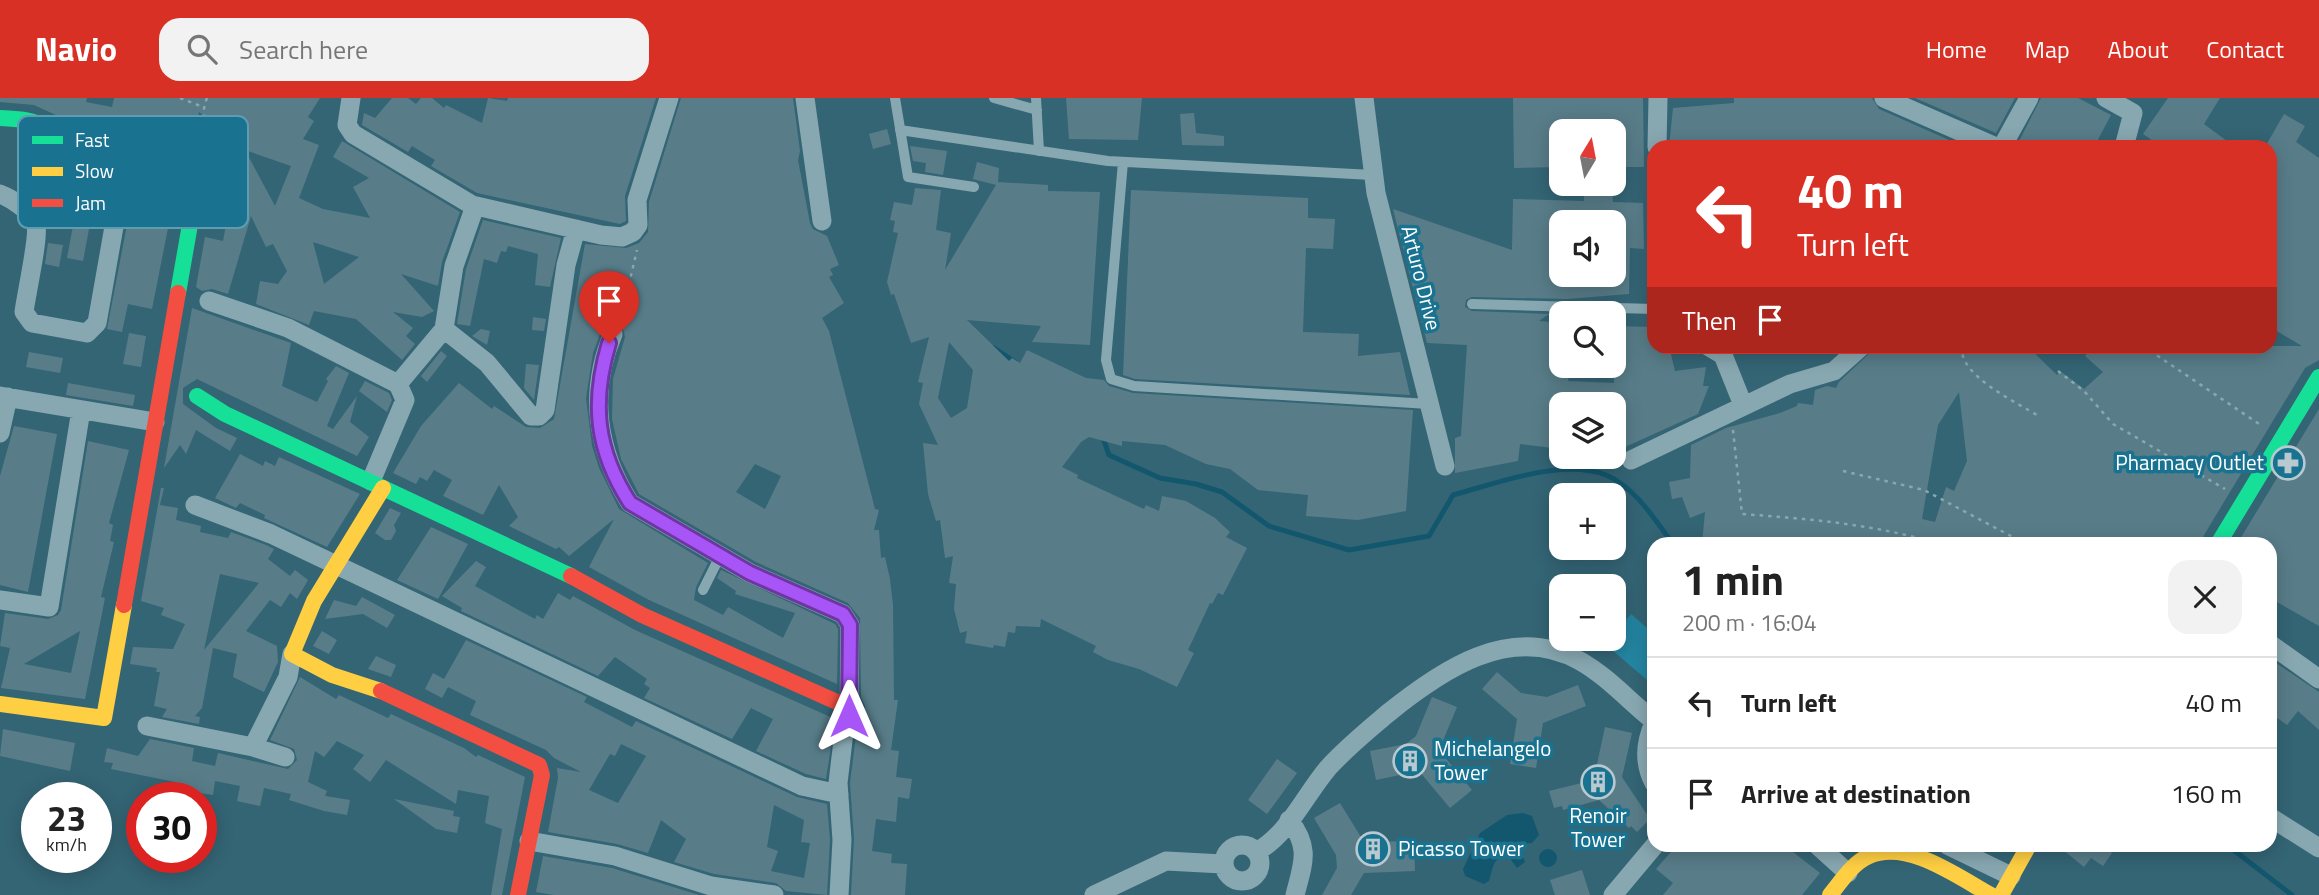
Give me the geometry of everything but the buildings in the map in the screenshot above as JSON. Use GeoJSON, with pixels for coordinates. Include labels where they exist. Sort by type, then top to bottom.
{"type":"FeatureCollection","features":[{"type":"Feature","properties":{"kind":"street"},"geometry":{"type":"LineString","coordinates":[[351,98],[347,125],[354,134],[475,206],[622,237],[633,232],[638,225],[637,200],[668,98]]}},
{"type":"Feature","properties":{"kind":"street"},"geometry":{"type":"LineString","coordinates":[[804,98],[822,220]]}},
{"type":"Feature","properties":{"kind":"street","name":"Arturo Drive"},"geometry":{"type":"LineString","coordinates":[[1364,98],[1372,175],[1445,466]]}},
{"type":"Feature","properties":{"kind":"street"},"geometry":{"type":"LineString","coordinates":[[1657,140],[1658,98]]}},
{"type":"Feature","properties":{"kind":"street"},"geometry":{"type":"LineString","coordinates":[[1884,98],[1980,140]]}},
{"type":"Feature","properties":{"kind":"street"},"geometry":{"type":"LineString","coordinates":[[2006,140],[2029,98]]}},
{"type":"Feature","properties":{"kind":"street"},"geometry":{"type":"LineString","coordinates":[[2106,98],[2133,113],[2126,140]]}},
{"type":"Feature","properties":{"kind":"street"},"geometry":{"type":"LineString","coordinates":[[0,118],[18,119]]}},
{"type":"Feature","properties":{"kind":"street"},"geometry":{"type":"LineString","coordinates":[[0,194],[18,205]]}},
{"type":"Feature","properties":{"kind":"street"},"geometry":{"type":"LineString","coordinates":[[398,384],[444,329],[454,267],[475,206]]}},
{"type":"Feature","properties":{"kind":"street"},"geometry":{"type":"LineString","coordinates":[[37,228],[24,312],[26,318],[32,323],[87,333],[97,323],[114,228]]}},
{"type":"Feature","properties":{"kind":"street"},"geometry":{"type":"LineString","coordinates":[[0,704],[104,718],[189,228]]}},
{"type":"Feature","properties":{"kind":"street"},"geometry":{"type":"LineString","coordinates":[[444,329],[487,363],[531,416],[539,416],[545,410],[553,374],[566,265],[576,229]]}},
{"type":"Feature","properties":{"kind":"street"},"geometry":{"type":"LineString","coordinates":[[209,301],[288,328],[398,384],[405,400],[377,485],[337,566],[314,601],[292,654],[288,677],[253,747]]}},
{"type":"Feature","properties":{"kind":"street"},"geometry":{"type":"LineString","coordinates":[[613,334],[603,365],[597,417],[619,486],[630,503],[750,573],[843,614],[850,625],[848,707],[839,794],[842,840],[839,895]]}},
{"type":"Feature","properties":{"kind":"street"},"geometry":{"type":"LineString","coordinates":[[1721,354],[1737,408]]}},
{"type":"Feature","properties":{"kind":"street"},"geometry":{"type":"LineString","coordinates":[[1631,460],[1790,384],[1834,371],[1853,354]]}},
{"type":"Feature","properties":{"kind":"street"},"geometry":{"type":"LineString","coordinates":[[2221,537],[2318,380]]}},
{"type":"Feature","properties":{"kind":"street"},"geometry":{"type":"LineString","coordinates":[[198,396],[225,414],[542,560],[642,615],[848,707]]}},
{"type":"Feature","properties":{"kind":"street"},"geometry":{"type":"LineString","coordinates":[[0,433],[4,397],[155,422]]}},
{"type":"Feature","properties":{"kind":"street"},"geometry":{"type":"LineString","coordinates":[[0,600],[50,607],[81,410]]}},
{"type":"Feature","properties":{"kind":"street"},"geometry":{"type":"LineString","coordinates":[[195,505],[271,534],[802,786],[839,794]]}},
{"type":"Feature","properties":{"kind":"street"},"geometry":{"type":"LineString","coordinates":[[1256,852],[1269,845],[1350,745],[1440,674],[1488,652],[1524,648],[1562,653],[1580,661],[1647,716]]}},
{"type":"Feature","properties":{"kind":"street"},"geometry":{"type":"LineString","coordinates":[[2277,649],[2319,679]]}},
{"type":"Feature","properties":{"kind":"street"},"geometry":{"type":"LineString","coordinates":[[292,654],[332,675],[382,691],[539,765],[542,775],[518,895]]}},
{"type":"Feature","properties":{"kind":"street"},"geometry":{"type":"LineString","coordinates":[[147,726],[253,747],[285,757]]}},
{"type":"Feature","properties":{"kind":"street"},"geometry":{"type":"LineString","coordinates":[[1289,820],[1303,842],[1305,856],[1295,895]]}},
{"type":"Feature","properties":{"kind":"street"},"geometry":{"type":"LineString","coordinates":[[2277,821],[2319,848]]}},
{"type":"Feature","properties":{"kind":"street"},"geometry":{"type":"LineString","coordinates":[[529,841],[615,856],[711,886],[774,895]]}},
{"type":"Feature","properties":{"kind":"street"},"geometry":{"type":"LineString","coordinates":[[1247,845],[1256,852],[1260,866],[1247,888],[1233,880],[1223,864],[1226,853],[1235,846],[1247,845]]}},
{"type":"Feature","properties":{"kind":"street"},"geometry":{"type":"LineString","coordinates":[[1613,895],[1649,852]]}},
{"type":"Feature","properties":{"kind":"street"},"geometry":{"type":"LineString","coordinates":[[1825,852],[1849,873]]}},
{"type":"Feature","properties":{"kind":"street"},"geometry":{"type":"LineString","coordinates":[[1830,895],[1863,860],[1885,852],[1933,854],[1991,895]]}},
{"type":"Feature","properties":{"kind":"street"},"geometry":{"type":"LineString","coordinates":[[1961,852],[2011,876]]}},
{"type":"Feature","properties":{"kind":"street"},"geometry":{"type":"LineString","coordinates":[[2001,895],[2025,852]]}},
{"type":"Feature","properties":{"kind":"street"},"geometry":{"type":"LineString","coordinates":[[1094,895],[1166,861],[1223,864]]}},
{"type":"Feature","properties":{"kind":"lane"},"geometry":{"type":"LineString","coordinates":[[895,98],[908,177],[974,187]]}},
{"type":"Feature","properties":{"kind":"lane"},"geometry":{"type":"LineString","coordinates":[[994,98],[1037,110]]}},
{"type":"Feature","properties":{"kind":"lane"},"geometry":{"type":"LineString","coordinates":[[1037,98],[1039,151]]}},
{"type":"Feature","properties":{"kind":"lane"},"geometry":{"type":"LineString","coordinates":[[900,130],[1123,162],[1372,175]]}},
{"type":"Feature","properties":{"kind":"lane"},"geometry":{"type":"LineString","coordinates":[[1123,162],[1106,360],[1111,379],[1134,386],[1429,404]]}},
{"type":"Feature","properties":{"kind":"lane"},"geometry":{"type":"LineString","coordinates":[[1472,304],[1647,309]]}},
{"type":"Feature","properties":{"kind":"lane"},"geometry":{"type":"LineString","coordinates":[[703,590],[721,554]]}},
{"type":"Feature","properties":{"kind":"path"},"geometry":{"type":"LineString","coordinates":[[180,98],[203,107]]}},
{"type":"Feature","properties":{"kind":"path"},"geometry":{"type":"LineString","coordinates":[[204,116],[203,107],[206,98]]}},
{"type":"Feature","properties":{"kind":"path"},"geometry":{"type":"LineString","coordinates":[[613,334],[622,315],[638,245],[633,232]]}},
{"type":"Feature","properties":{"kind":"path"},"geometry":{"type":"LineString","coordinates":[[1960,354],[1968,371],[2040,417]]}},
{"type":"Feature","properties":{"kind":"path"},"geometry":{"type":"LineString","coordinates":[[2155,354],[2283,439]]}},
{"type":"Feature","properties":{"kind":"path"},"geometry":{"type":"LineString","coordinates":[[2058,371],[2084,391],[2113,424],[2143,444],[2245,500]]}},
{"type":"Feature","properties":{"kind":"path"},"geometry":{"type":"LineString","coordinates":[[1737,408],[1742,514],[1850,522],[1911,537]]}},
{"type":"Feature","properties":{"kind":"path"},"geometry":{"type":"LineString","coordinates":[[1843,471],[1924,490],[2013,537]]}},
{"type":"Feature","properties":{"kind":"shaded area"},"geometry":{"type":"Polygon","coordinates":[[[1631,614],[1647,628],[1647,680],[1613,651],[1626,651],[1626,620],[1631,614]]]}},
{"type":"Feature","properties":{"kind":"shaded area"},"geometry":{"type":"Polygon","coordinates":[[[1523,813],[1532,816],[1539,835],[1532,843],[1518,844],[1525,862],[1517,868],[1508,856],[1499,858],[1494,864],[1489,881],[1484,884],[1465,876],[1463,869],[1480,833],[1507,815],[1523,813]]]}},
{"type":"Feature","properties":{"kind":"shaded area"},"geometry":{"type":"Polygon","coordinates":[[[1548,849],[1554,852],[1557,858],[1554,864],[1548,867],[1542,864],[1539,858],[1542,852],[1548,849]]]}},
{"type":"Feature","properties":{"kind":"waterway"},"geometry":{"type":"LineString","coordinates":[[994,348],[1015,362]]}},
{"type":"Feature","properties":{"kind":"waterway"},"geometry":{"type":"LineString","coordinates":[[1102,435],[1109,455],[1160,478],[1222,492],[1269,526],[1349,550],[1429,536],[1453,495],[1530,474],[1570,469],[1589,470],[1616,480],[1644,505],[1668,537]]}},
{"type":"Feature","properties":{"kind":"waterway"},"geometry":{"type":"LineString","coordinates":[[2236,852],[2292,895]]}},
{"type":"Feature","properties":{"kind":"traffic: fast"},"geometry":{"type":"LineString","coordinates":[[0,118],[18,119]]}},
{"type":"Feature","properties":{"kind":"traffic: fast"},"geometry":{"type":"LineString","coordinates":[[178,293],[189,228]]}},
{"type":"Feature","properties":{"kind":"traffic: fast"},"geometry":{"type":"LineString","coordinates":[[2222,537],[2319,377]]}},
{"type":"Feature","properties":{"kind":"traffic: fast"},"geometry":{"type":"LineString","coordinates":[[197,396],[225,414],[571,576]]}},
{"type":"Feature","properties":{"kind":"traffic: slow"},"geometry":{"type":"LineString","coordinates":[[381,691],[332,675],[292,654],[314,601],[383,488]]}},
{"type":"Feature","properties":{"kind":"traffic: slow"},"geometry":{"type":"LineString","coordinates":[[0,704],[104,718],[124,605]]}},
{"type":"Feature","properties":{"kind":"traffic: slow"},"geometry":{"type":"LineString","coordinates":[[1830,895],[1857,863],[1884,852],[1900,852],[1932,862],[1991,895]]}},
{"type":"Feature","properties":{"kind":"traffic: slow"},"geometry":{"type":"LineString","coordinates":[[2001,895],[2025,852]]}},
{"type":"Feature","properties":{"kind":"traffic: jam"},"geometry":{"type":"LineString","coordinates":[[124,605],[178,293]]}},
{"type":"Feature","properties":{"kind":"traffic: jam"},"geometry":{"type":"LineString","coordinates":[[571,576],[642,615],[848,707]]}},
{"type":"Feature","properties":{"kind":"traffic: jam"},"geometry":{"type":"LineString","coordinates":[[381,691],[539,765],[542,775],[518,895]]}},
{"type":"Feature","properties":{"kind":"place","name":"Pharmacy Outlet"},"geometry":{"type":"Point","coordinates":[2288,463]}},
{"type":"Feature","properties":{"kind":"place","name":"Michelangelo Tower"},"geometry":{"type":"Point","coordinates":[1410,761]}},
{"type":"Feature","properties":{"kind":"place","name":"Renoir Tower"},"geometry":{"type":"Point","coordinates":[1598,782]}},
{"type":"Feature","properties":{"kind":"place","name":"Picasso Tower"},"geometry":{"type":"Point","coordinates":[1373,849]}},
{"type":"Feature","properties":{"kind":"route"},"geometry":{"type":"LineString","coordinates":[[609,343],[598,393],[597,417],[619,486],[630,503],[715,550],[750,573],[800,594],[824,608],[843,614],[850,625],[849,716]]}}]}
